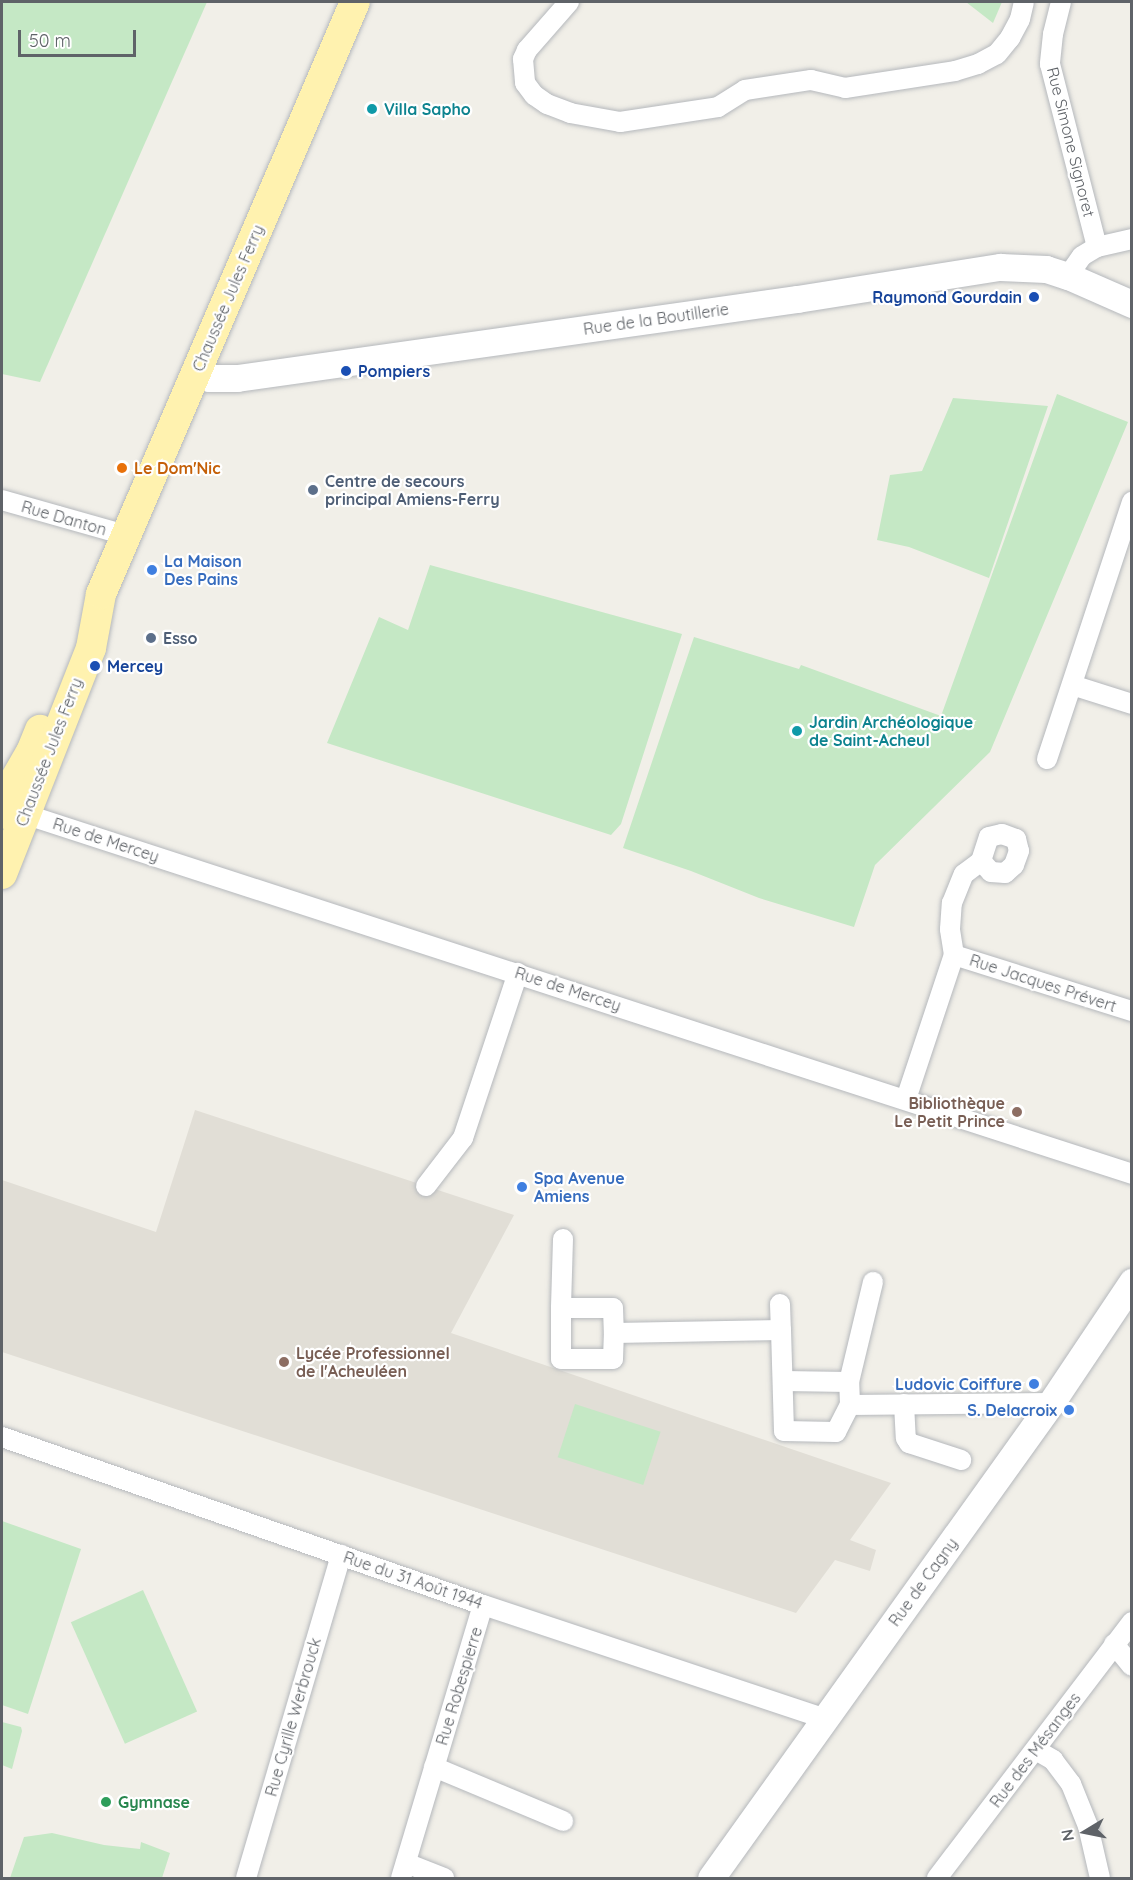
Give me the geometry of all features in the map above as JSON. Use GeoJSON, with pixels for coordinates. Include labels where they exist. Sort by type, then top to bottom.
{"type":"FeatureCollection","features":[{"type":"Feature","properties":{"kind":"main road","name":"Chaussée Jules Ferry"},"geometry":{"type":"LineString","coordinates":[[2,874],[11,812],[57,728],[91,648],[101,594],[356,2]]}},
{"type":"Feature","properties":{"kind":"street"},"geometry":{"type":"LineString","coordinates":[[569,2],[527,50],[523,59],[525,83],[534,95],[554,107],[579,116],[620,122],[718,107],[745,90],[789,83],[811,80],[845,88],[955,71],[978,64],[997,54],[1010,38],[1020,19],[1024,2]]}},
{"type":"Feature","properties":{"kind":"street","name":"Rue Simone Signoret"},"geometry":{"type":"LineString","coordinates":[[1060,2],[1053,34],[1050,64],[1097,247]]}},
{"type":"Feature","properties":{"kind":"street"},"geometry":{"type":"LineString","coordinates":[[1068,276],[1082,256],[1097,247],[1131,239]]}},
{"type":"Feature","properties":{"kind":"street","name":"Rue de la Boutillerie"},"geometry":{"type":"LineString","coordinates":[[195,375],[209,378],[237,378],[797,299],[1000,267],[1046,269],[1068,276],[1122,300]]}},
{"type":"Feature","properties":{"kind":"street","name":"Rue Danton"},"geometry":{"type":"LineString","coordinates":[[2,500],[126,536]]}},
{"type":"Feature","properties":{"kind":"street"},"geometry":{"type":"LineString","coordinates":[[1047,759],[1131,502]]}},
{"type":"Feature","properties":{"kind":"street"},"geometry":{"type":"LineString","coordinates":[[1072,685],[1131,704]]}},
{"type":"Feature","properties":{"kind":"street","name":"Rue de Mercey"},"geometry":{"type":"LineString","coordinates":[[11,812],[518,973],[1131,1174]]}},
{"type":"Feature","properties":{"kind":"street","name":"Rue Jacques Prévert"},"geometry":{"type":"LineString","coordinates":[[906,1100],[954,955],[950,929],[952,903],[964,874],[981,861]]}},
{"type":"Feature","properties":{"kind":"street","name":"Rue Jacques Prévert"},"geometry":{"type":"LineString","coordinates":[[954,955],[1131,1011]]}},
{"type":"Feature","properties":{"kind":"street"},"geometry":{"type":"LineString","coordinates":[[426,1186],[463,1138],[518,973]]}},
{"type":"Feature","properties":{"kind":"street"},"geometry":{"type":"LineString","coordinates":[[561,1308],[613,1308],[613,1359],[561,1359],[561,1308],[563,1239]]}},
{"type":"Feature","properties":{"kind":"street"},"geometry":{"type":"LineString","coordinates":[[780,1304],[784,1431],[836,1432],[850,1405],[849,1382],[873,1282]]}},
{"type":"Feature","properties":{"kind":"street","name":"Rue de Cagny"},"geometry":{"type":"LineString","coordinates":[[711,1878],[1051,1403],[1131,1282]]}},
{"type":"Feature","properties":{"kind":"street"},"geometry":{"type":"LineString","coordinates":[[614,1333],[781,1330]]}},
{"type":"Feature","properties":{"kind":"street"},"geometry":{"type":"LineString","coordinates":[[783,1381],[849,1382]]}},
{"type":"Feature","properties":{"kind":"street"},"geometry":{"type":"LineString","coordinates":[[850,1405],[1051,1403]]}},
{"type":"Feature","properties":{"kind":"street"},"geometry":{"type":"LineString","coordinates":[[904,1404],[906,1438],[909,1443],[961,1460]]}},
{"type":"Feature","properties":{"kind":"street","name":"Rue du 31 Août 1944"},"geometry":{"type":"LineString","coordinates":[[2,1437],[483,1605],[825,1719]]}},
{"type":"Feature","properties":{"kind":"street","name":"Rue Cyrille Werbrouck"},"geometry":{"type":"LineString","coordinates":[[246,1878],[341,1555]]}},
{"type":"Feature","properties":{"kind":"street","name":"Rue Robespierre"},"geometry":{"type":"LineString","coordinates":[[403,1871],[483,1605]]}},
{"type":"Feature","properties":{"kind":"street","name":"Rue des Mésanges"},"geometry":{"type":"LineString","coordinates":[[937,1878],[1131,1622]]}},
{"type":"Feature","properties":{"kind":"street"},"geometry":{"type":"LineString","coordinates":[[1114,1644],[1131,1666]]}},
{"type":"Feature","properties":{"kind":"street"},"geometry":{"type":"LineString","coordinates":[[1036,1750],[1053,1760],[1071,1784],[1088,1826],[1100,1878]]}},
{"type":"Feature","properties":{"kind":"street","name":"Rue Robespierre"},"geometry":{"type":"LineString","coordinates":[[434,1767],[563,1821]]}},
{"type":"Feature","properties":{"kind":"street"},"geometry":{"type":"LineString","coordinates":[[403,1871],[444,1878]]}},
{"type":"Feature","properties":{"kind":"shaded area","name":"Lycée Professionnel de l'Acheuléen"},"geometry":{"type":"Polygon","coordinates":[[[195,1110],[514,1215],[451,1333],[891,1483],[850,1540],[876,1550],[870,1571],[835,1560],[796,1613],[2,1352],[2,1180],[156,1232],[195,1110]]]}},
{"type":"Feature","properties":{"kind":"green space"},"geometry":{"type":"Polygon","coordinates":[[[2,2],[207,2],[40,382],[2,374],[2,2]]]}},
{"type":"Feature","properties":{"kind":"green space"},"geometry":{"type":"Polygon","coordinates":[[[966,2],[1002,2],[993,23],[966,2]]]}},
{"type":"Feature","properties":{"kind":"green space"},"geometry":{"type":"Polygon","coordinates":[[[1057,394],[1128,422],[990,752],[875,865],[854,927],[759,898],[691,871],[623,848],[694,637],[799,669],[801,665],[941,716],[1057,394]]]}},
{"type":"Feature","properties":{"kind":"green space"},"geometry":{"type":"Polygon","coordinates":[[[953,398],[1048,406],[989,578],[909,547],[877,540],[890,475],[922,471],[953,398]]]}},
{"type":"Feature","properties":{"kind":"green space"},"geometry":{"type":"Polygon","coordinates":[[[430,565],[682,634],[621,824],[611,835],[327,743],[379,617],[408,630],[430,565]]]}},
{"type":"Feature","properties":{"kind":"green space"},"geometry":{"type":"Polygon","coordinates":[[[575,1404],[661,1432],[643,1485],[558,1457],[575,1404]]]}},
{"type":"Feature","properties":{"kind":"green space"},"geometry":{"type":"Polygon","coordinates":[[[2,1521],[81,1549],[28,1714],[2,1705],[2,1521]]]}},
{"type":"Feature","properties":{"kind":"green space"},"geometry":{"type":"Polygon","coordinates":[[[143,1590],[197,1712],[125,1744],[71,1622],[143,1590]]]}},
{"type":"Feature","properties":{"kind":"green space"},"geometry":{"type":"Polygon","coordinates":[[[2,1722],[21,1727],[22,1731],[12,1769],[2,1765],[2,1722]]]}},
{"type":"Feature","properties":{"kind":"green space"},"geometry":{"type":"Polygon","coordinates":[[[52,1833],[104,1845],[140,1849],[141,1842],[170,1853],[162,1878],[10,1878],[24,1837],[52,1833]]]}},
{"type":"Feature","properties":{"kind":"place","name":"Villa Sapho"},"geometry":{"type":"Point","coordinates":[372,109]}},
{"type":"Feature","properties":{"kind":"place","name":"Raymond Gourdain"},"geometry":{"type":"Point","coordinates":[1034,297]}},
{"type":"Feature","properties":{"kind":"place","name":"Pompiers"},"geometry":{"type":"Point","coordinates":[346,371]}},
{"type":"Feature","properties":{"kind":"place","name":"Le Dom'Nic"},"geometry":{"type":"Point","coordinates":[122,468]}},
{"type":"Feature","properties":{"kind":"place","name":"Centre de secours principal Amiens-Ferry"},"geometry":{"type":"Point","coordinates":[313,490]}},
{"type":"Feature","properties":{"kind":"place","name":"La Maison Des Pains"},"geometry":{"type":"Point","coordinates":[152,570]}},
{"type":"Feature","properties":{"kind":"place","name":"Esso"},"geometry":{"type":"Point","coordinates":[151,638]}},
{"type":"Feature","properties":{"kind":"place","name":"Mercey"},"geometry":{"type":"Point","coordinates":[95,666]}},
{"type":"Feature","properties":{"kind":"place","name":"Jardin Archéologique de Saint-Acheul"},"geometry":{"type":"Point","coordinates":[797,731]}},
{"type":"Feature","properties":{"kind":"place","name":"Bibliothèque Le Petit Prince"},"geometry":{"type":"Point","coordinates":[1017,1112]}},
{"type":"Feature","properties":{"kind":"place","name":"Spa Avenue Amiens"},"geometry":{"type":"Point","coordinates":[522,1187]}},
{"type":"Feature","properties":{"kind":"place","name":"Lycée Professionnel de l'Acheuléen"},"geometry":{"type":"Point","coordinates":[284,1362]}},
{"type":"Feature","properties":{"kind":"place","name":"Ludovic Coiffure"},"geometry":{"type":"Point","coordinates":[1034,1384]}},
{"type":"Feature","properties":{"kind":"place","name":"S. Delacroix"},"geometry":{"type":"Point","coordinates":[1069,1410]}},
{"type":"Feature","properties":{"kind":"place","name":"Gymnase"},"geometry":{"type":"Point","coordinates":[106,1802]}}]}
